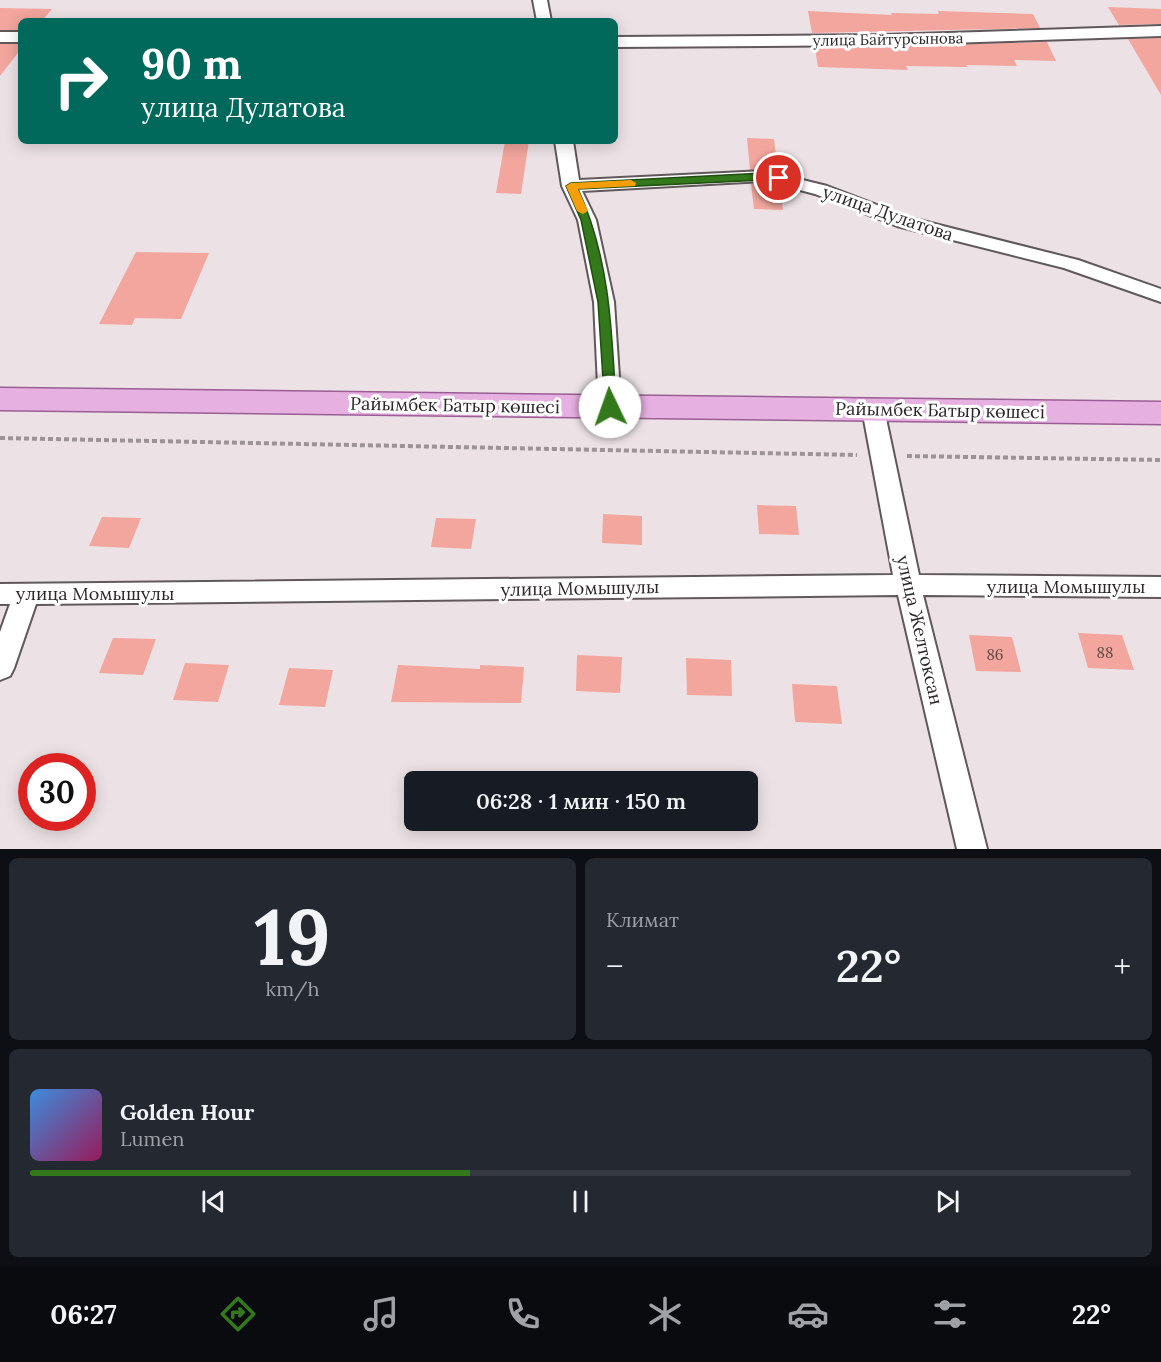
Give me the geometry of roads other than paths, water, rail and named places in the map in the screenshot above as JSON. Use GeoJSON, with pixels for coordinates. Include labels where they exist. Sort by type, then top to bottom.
{"type":"FeatureCollection","features":[{"type":"Feature","properties":{"kind":"main road","name":"Райымбек Батыр көшесі"},"geometry":{"type":"LineString","coordinates":[[0,399],[1161,413]]}},
{"type":"Feature","properties":{"kind":"street"},"geometry":{"type":"LineString","coordinates":[[540,0],[543,18]]}},
{"type":"Feature","properties":{"kind":"street","name":"улица Байтурсынова"},"geometry":{"type":"LineString","coordinates":[[618,42],[885,40],[1161,31]]}},
{"type":"Feature","properties":{"kind":"street"},"geometry":{"type":"LineString","coordinates":[[0,37],[18,37]]}},
{"type":"Feature","properties":{"kind":"street"},"geometry":{"type":"LineString","coordinates":[[564,144],[571,186],[587,220],[604,302],[610,407]]}},
{"type":"Feature","properties":{"kind":"street","name":"улица Дулатова"},"geometry":{"type":"LineString","coordinates":[[571,186],[766,176],[791,181],[904,222],[1071,264],[1161,296]]}},
{"type":"Feature","properties":{"kind":"street","name":"улица Желтоксан"},"geometry":{"type":"LineString","coordinates":[[873,409],[908,585],[972,849]]}},
{"type":"Feature","properties":{"kind":"street","name":"улица Момышулы"},"geometry":{"type":"LineString","coordinates":[[0,594],[908,585],[1161,587]]}},
{"type":"Feature","properties":{"kind":"street"},"geometry":{"type":"LineString","coordinates":[[0,668],[27,594]]}}]}
